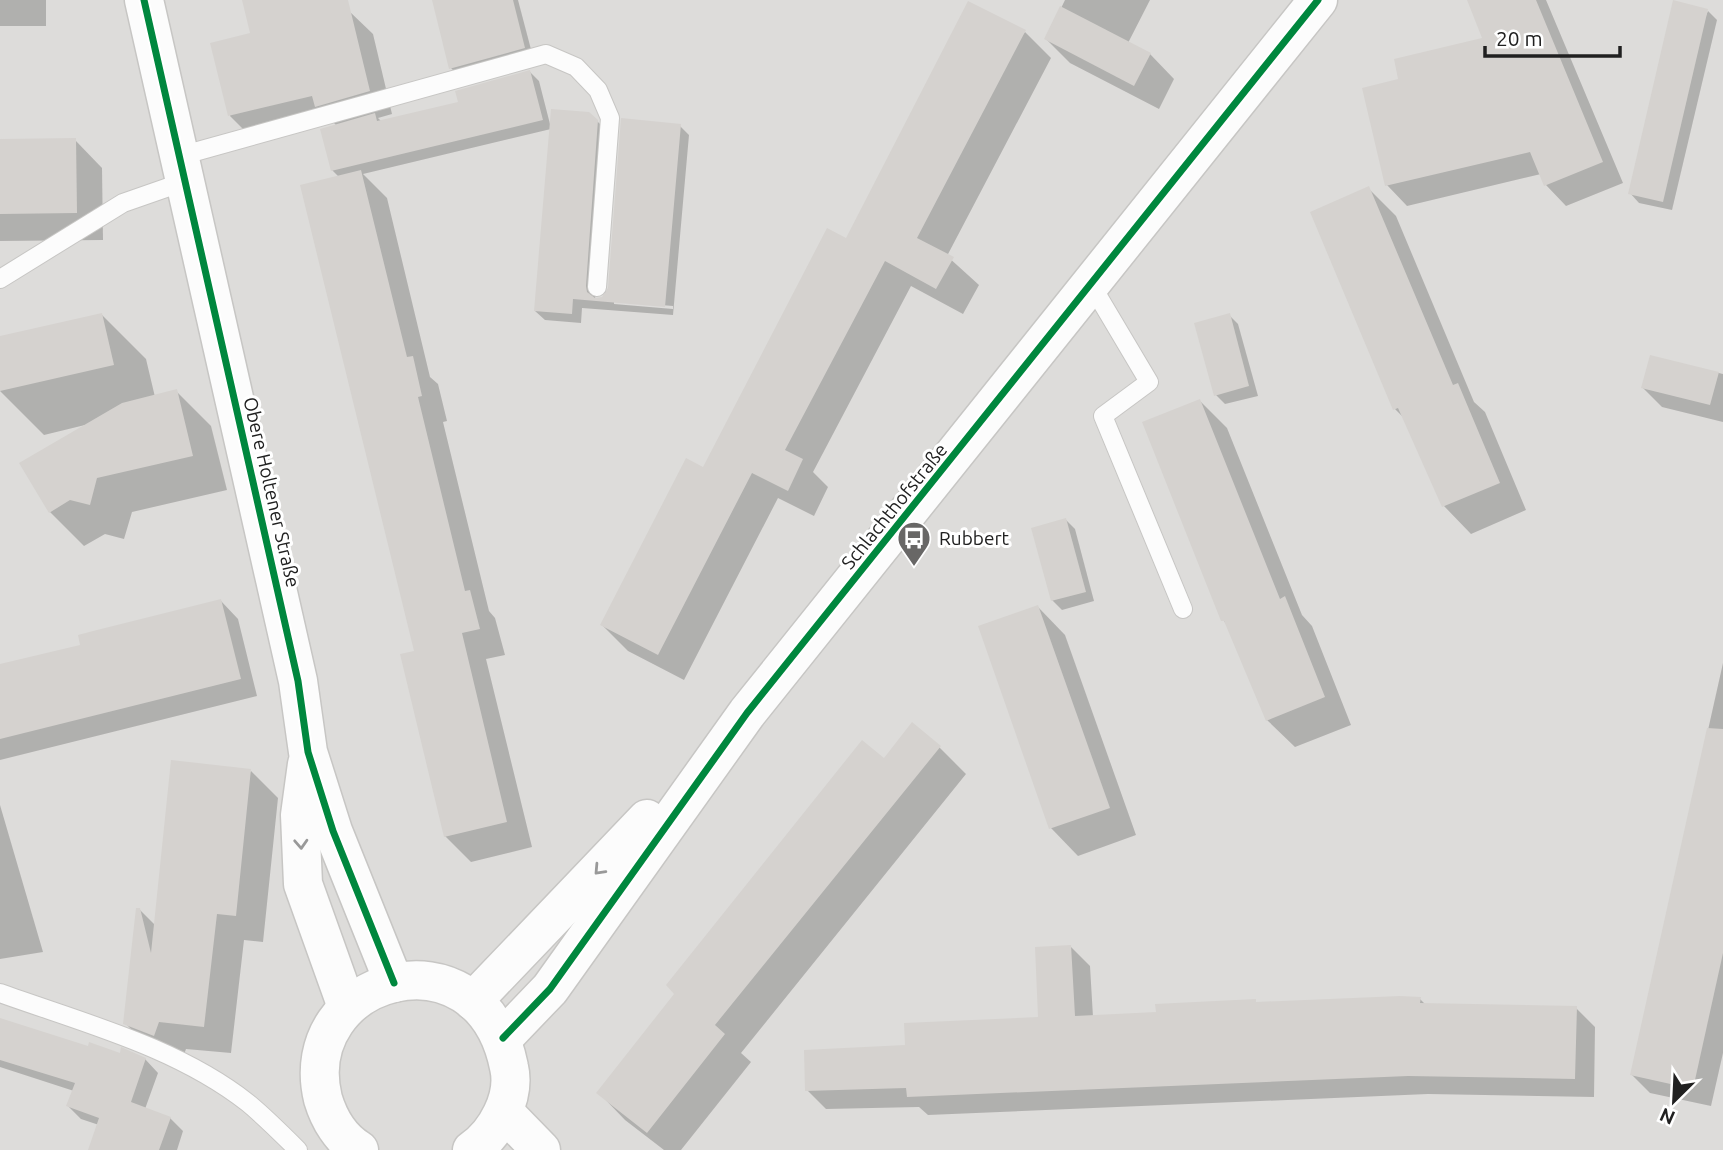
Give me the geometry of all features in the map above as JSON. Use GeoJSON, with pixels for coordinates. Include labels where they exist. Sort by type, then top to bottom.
{"type":"FeatureCollection","features":[{"type":"Feature","properties":{"kind":"street","name":"Obere Holtener Straße"},"geometry":{"type":"LineString","coordinates":[[144,0],[298,681],[308,752],[333,831],[394,984]]}},
{"type":"Feature","properties":{"kind":"street","name":"Schlachthofstraße"},"geometry":{"type":"LineString","coordinates":[[503,1038],[550,989],[747,713],[1092,286],[1318,0]]}},
{"type":"Feature","properties":{"kind":"street","name":"Schlachthofstraße"},"geometry":{"type":"LineString","coordinates":[[473,1001],[747,713]]}},
{"type":"Feature","properties":{"kind":"street","name":"Obere Holtener Straße"},"geometry":{"type":"LineString","coordinates":[[308,752],[300,815],[303,884],[347,1007]]}},
{"type":"Feature","properties":{"kind":"street"},"geometry":{"type":"LineString","coordinates":[[342,1144],[327,1111],[318,1075],[326,1038],[347,1007],[378,986],[415,979],[452,986],[483,1007],[503,1038],[511,1075],[504,1112],[483,1143],[472,1150]]}},
{"type":"Feature","properties":{"kind":"street"},"geometry":{"type":"LineString","coordinates":[[504,1112],[541,1150]]}},
{"type":"Feature","properties":{"kind":"lane"},"geometry":{"type":"LineString","coordinates":[[0,279],[122,203],[183,169],[546,54],[576,67],[598,90],[610,118],[597,287]]}},
{"type":"Feature","properties":{"kind":"lane"},"geometry":{"type":"LineString","coordinates":[[1092,286],[1149,382],[1103,416],[1183,609]]}},
{"type":"Feature","properties":{"kind":"lane"},"geometry":{"type":"LineString","coordinates":[[0,992],[153,1048],[188,1066],[247,1102],[298,1150]]}},
{"type":"Feature","properties":{"kind":"shaded area"},"geometry":{"type":"Polygon","coordinates":[[[0,0],[1723,0],[1723,1150],[0,1150],[0,0]]]}},
{"type":"Feature","properties":{"kind":"building"},"geometry":{"type":"Polygon","coordinates":[[[242,0],[348,0],[370,91],[315,107],[312,96],[228,116],[210,43],[250,33],[242,0]]]}},
{"type":"Feature","properties":{"kind":"building"},"geometry":{"type":"Polygon","coordinates":[[[432,0],[513,0],[525,48],[449,69],[432,0]]]}},
{"type":"Feature","properties":{"kind":"building"},"geometry":{"type":"Polygon","coordinates":[[[1467,0],[1536,0],[1603,162],[1544,186],[1530,152],[1385,186],[1362,88],[1398,79],[1394,59],[1482,38],[1467,0]]]}},
{"type":"Feature","properties":{"kind":"building"},"geometry":{"type":"Polygon","coordinates":[[[1673,0],[1708,9],[1663,202],[1628,194],[1673,0]]]}},
{"type":"Feature","properties":{"kind":"building"},"geometry":{"type":"Polygon","coordinates":[[[968,1],[1026,30],[917,238],[954,257],[936,289],[885,261],[785,450],[803,459],[788,491],[752,473],[658,655],[600,625],[686,458],[703,467],[827,228],[846,238],[968,1]]]}},
{"type":"Feature","properties":{"kind":"building"},"geometry":{"type":"Polygon","coordinates":[[[1060,6],[1151,53],[1134,86],[1044,39],[1060,6]]]}},
{"type":"Feature","properties":{"kind":"building"},"geometry":{"type":"Polygon","coordinates":[[[530,70],[543,120],[331,171],[320,129],[375,113],[377,121],[458,102],[455,91],[530,70]]]}},
{"type":"Feature","properties":{"kind":"building"},"geometry":{"type":"Polygon","coordinates":[[[551,109],[589,112],[598,120],[586,286],[587,292],[595,298],[602,297],[608,288],[621,118],[681,124],[665,307],[573,299],[572,314],[534,311],[551,109]]]}},
{"type":"Feature","properties":{"kind":"building"},"geometry":{"type":"Polygon","coordinates":[[[76,138],[77,213],[0,214],[0,139],[76,138]]]}},
{"type":"Feature","properties":{"kind":"building"},"geometry":{"type":"Polygon","coordinates":[[[361,170],[407,357],[413,356],[422,396],[418,397],[465,591],[470,590],[480,629],[462,633],[507,822],[444,837],[400,654],[414,651],[300,185],[361,170]]]}},
{"type":"Feature","properties":{"kind":"building"},"geometry":{"type":"Polygon","coordinates":[[[1369,186],[1453,385],[1458,383],[1500,483],[1442,507],[1398,408],[1393,410],[1310,212],[1369,186]]]}},
{"type":"Feature","properties":{"kind":"building"},"geometry":{"type":"Polygon","coordinates":[[[102,313],[114,365],[0,391],[0,336],[102,313]]]}},
{"type":"Feature","properties":{"kind":"building"},"geometry":{"type":"Polygon","coordinates":[[[1230,313],[1249,386],[1214,396],[1194,323],[1230,313]]]}},
{"type":"Feature","properties":{"kind":"building"},"geometry":{"type":"Polygon","coordinates":[[[1650,355],[1719,372],[1710,405],[1641,388],[1650,355]]]}},
{"type":"Feature","properties":{"kind":"building"},"geometry":{"type":"Polygon","coordinates":[[[177,389],[193,456],[97,478],[90,505],[70,500],[49,513],[19,463],[122,403],[177,389]]]}},
{"type":"Feature","properties":{"kind":"building"},"geometry":{"type":"Polygon","coordinates":[[[1200,399],[1280,599],[1285,596],[1325,697],[1266,721],[1224,621],[1221,621],[1142,422],[1200,399]]]}},
{"type":"Feature","properties":{"kind":"building"},"geometry":{"type":"Polygon","coordinates":[[[1066,518],[1086,592],[1051,601],[1031,528],[1066,518]]]}},
{"type":"Feature","properties":{"kind":"building"},"geometry":{"type":"Polygon","coordinates":[[[221,599],[241,679],[0,739],[0,664],[80,645],[78,635],[221,599]]]}},
{"type":"Feature","properties":{"kind":"building"},"geometry":{"type":"Polygon","coordinates":[[[1038,605],[1110,808],[1049,829],[978,626],[1038,605]]]}},
{"type":"Feature","properties":{"kind":"building"},"geometry":{"type":"Polygon","coordinates":[[[912,722],[941,746],[715,1025],[725,1034],[647,1133],[596,1093],[674,994],[666,985],[862,740],[884,758],[912,722]]]}},
{"type":"Feature","properties":{"kind":"building"},"geometry":{"type":"Polygon","coordinates":[[[1707,728],[1723,729],[1723,953],[1693,1089],[1630,1075],[1707,728]]]}},
{"type":"Feature","properties":{"kind":"building"},"geometry":{"type":"Polygon","coordinates":[[[171,760],[251,769],[236,916],[217,914],[204,1027],[159,1022],[154,1036],[123,1024],[136,908],[140,908],[151,953],[171,760]]]}},
{"type":"Feature","properties":{"kind":"building"},"geometry":{"type":"Polygon","coordinates":[[[1071,945],[1075,1016],[1156,1012],[1155,1004],[1400,996],[1421,997],[1420,1003],[1577,1006],[1575,1079],[1408,1076],[907,1097],[906,1088],[805,1091],[804,1050],[905,1045],[904,1023],[1038,1017],[1035,947],[1071,945]]]}},
{"type":"Feature","properties":{"kind":"building"},"geometry":{"type":"Polygon","coordinates":[[[0,1018],[88,1046],[89,1042],[120,1053],[121,1047],[146,1058],[131,1102],[171,1117],[159,1150],[88,1150],[99,1118],[66,1106],[75,1083],[0,1060],[0,1018]]]}},
{"type":"Feature","properties":{"kind":"cycle path"},"geometry":{"type":"LineString","coordinates":[[144,0],[298,681],[308,752],[333,831],[394,983]]}},
{"type":"Feature","properties":{"kind":"cycle path"},"geometry":{"type":"LineString","coordinates":[[503,1038],[550,989],[747,713],[1318,0]]}},
{"type":"Feature","properties":{"kind":"place","name":"Rubbert"},"geometry":{"type":"Point","coordinates":[914,568]}}]}
